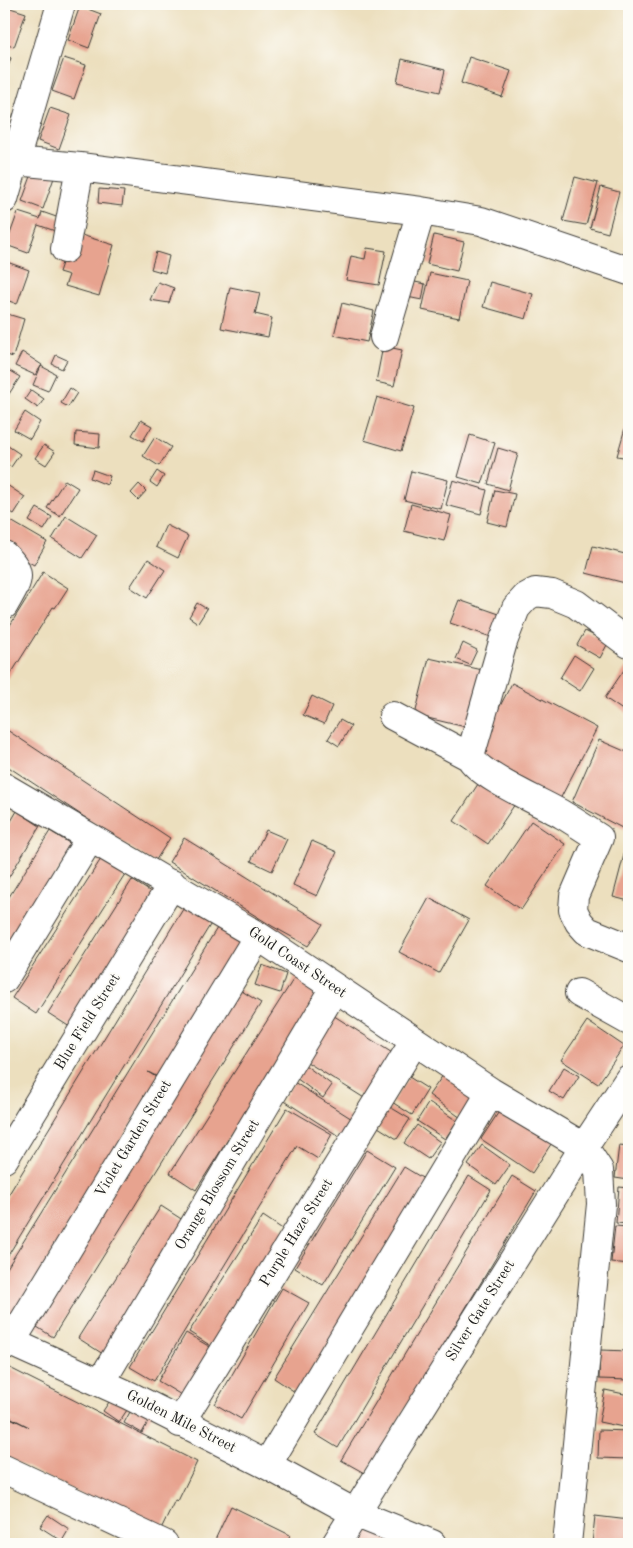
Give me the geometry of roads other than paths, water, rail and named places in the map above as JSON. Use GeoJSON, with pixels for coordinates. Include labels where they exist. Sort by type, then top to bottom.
{"type":"FeatureCollection","features":[{"type":"Feature","properties":{"kind":"street"},"geometry":{"type":"LineString","coordinates":[[4,199],[61,4]]}},
{"type":"Feature","properties":{"kind":"street"},"geometry":{"type":"LineString","coordinates":[[15,161],[80,167],[421,211],[481,221],[629,271]]}},
{"type":"Feature","properties":{"kind":"street"},"geometry":{"type":"LineString","coordinates":[[65,249],[80,167]]}},
{"type":"Feature","properties":{"kind":"street"},"geometry":{"type":"LineString","coordinates":[[384,338],[421,211]]}},
{"type":"Feature","properties":{"kind":"street"},"geometry":{"type":"LineString","coordinates":[[4,555],[18,572],[16,582],[4,605]]}},
{"type":"Feature","properties":{"kind":"street"},"geometry":{"type":"LineString","coordinates":[[470,757],[503,642],[516,608],[526,597],[535,592],[552,594],[576,604],[629,644]]}},
{"type":"Feature","properties":{"kind":"street"},"geometry":{"type":"LineString","coordinates":[[393,716],[470,757],[478,767],[494,778],[563,814],[599,838],[574,896],[573,910],[579,922],[587,931],[629,948]]}},
{"type":"Feature","properties":{"kind":"street","name":"Gold Coast Street"},"geometry":{"type":"LineString","coordinates":[[4,787],[258,936],[414,1042],[491,1092],[584,1148]]}},
{"type":"Feature","properties":{"kind":"street"},"geometry":{"type":"LineString","coordinates":[[4,979],[90,838]]}},
{"type":"Feature","properties":{"kind":"street","name":"Blue Field Street"},"geometry":{"type":"LineString","coordinates":[[4,1159],[172,884]]}},
{"type":"Feature","properties":{"kind":"street","name":"Violet Garden Street"},"geometry":{"type":"LineString","coordinates":[[7,1340],[258,936]]}},
{"type":"Feature","properties":{"kind":"street","name":"Orange Blossom Street"},"geometry":{"type":"LineString","coordinates":[[100,1382],[335,988]]}},
{"type":"Feature","properties":{"kind":"street"},"geometry":{"type":"LineString","coordinates":[[579,993],[629,1021]]}},
{"type":"Feature","properties":{"kind":"street","name":"Purple Haze Street"},"geometry":{"type":"LineString","coordinates":[[180,1423],[414,1042]]}},
{"type":"Feature","properties":{"kind":"street","name":"Silver Gate Street"},"geometry":{"type":"LineString","coordinates":[[336,1544],[629,1079]]}},
{"type":"Feature","properties":{"kind":"street"},"geometry":{"type":"LineString","coordinates":[[268,1465],[491,1092]]}},
{"type":"Feature","properties":{"kind":"street"},"geometry":{"type":"LineString","coordinates":[[567,1544],[601,1204],[599,1170],[584,1148]]}},
{"type":"Feature","properties":{"kind":"street","name":"Golden Mile Street"},"geometry":{"type":"LineString","coordinates":[[7,1340],[100,1382],[268,1465],[355,1512],[432,1544]]}},
{"type":"Feature","properties":{"kind":"street"},"geometry":{"type":"LineString","coordinates":[[4,1469],[164,1544]]}}]}
